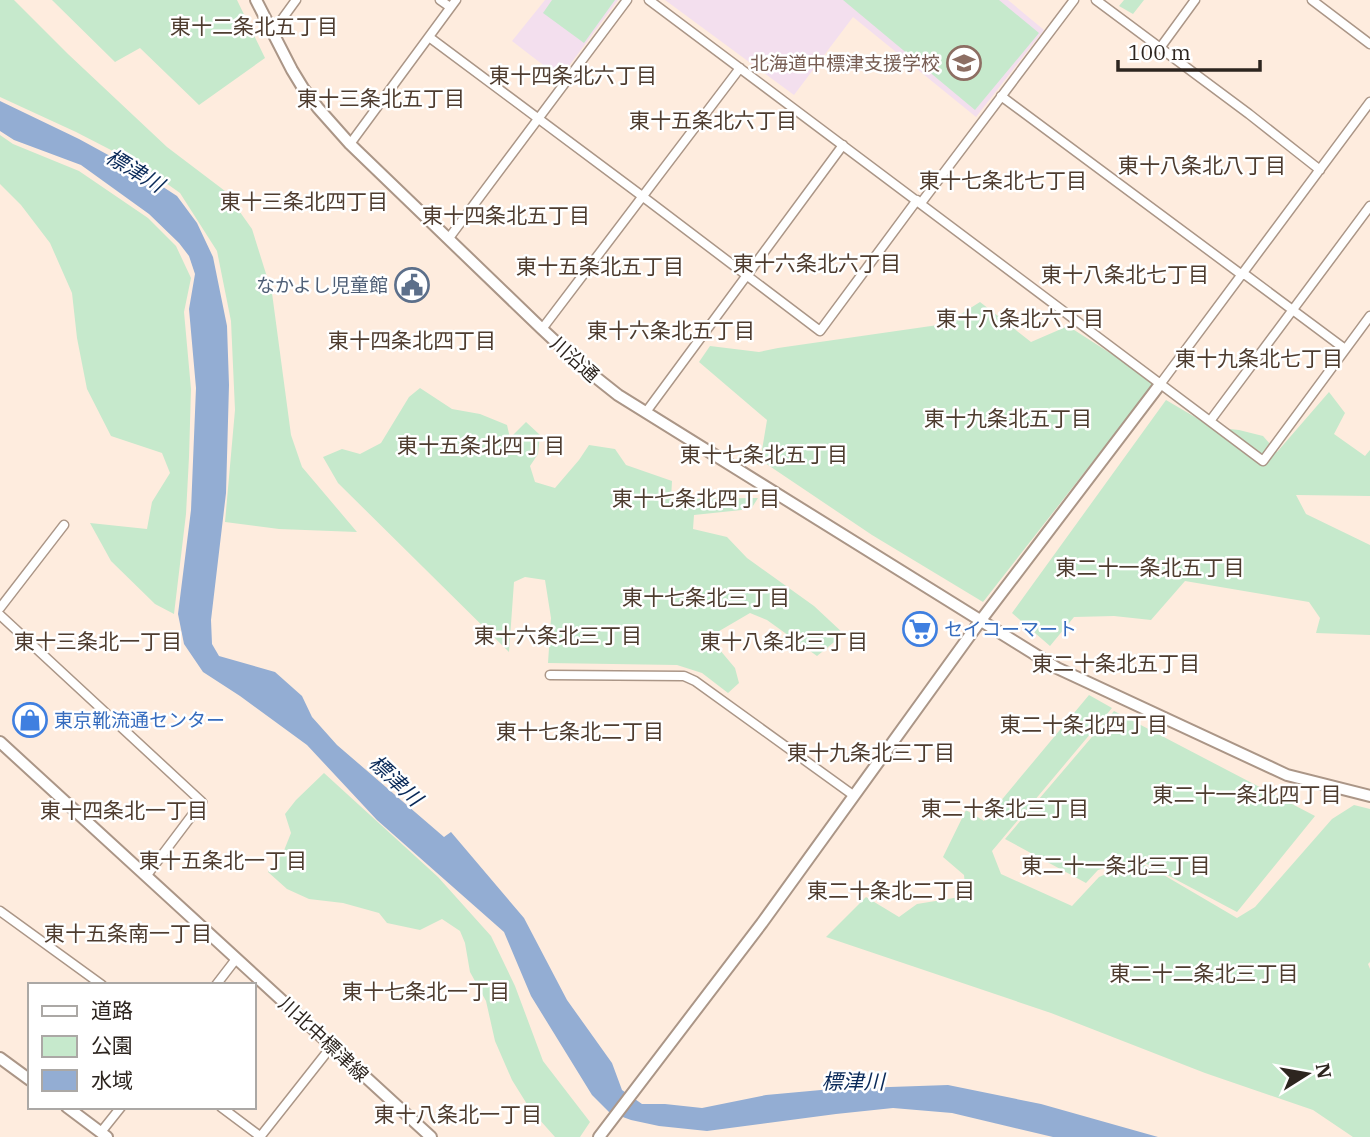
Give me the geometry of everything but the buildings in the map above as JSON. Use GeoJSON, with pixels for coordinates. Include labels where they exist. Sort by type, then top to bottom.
{"type":"FeatureCollection","features":[{"type":"Feature","properties":{"kind":"street","name":"川沿通"},"geometry":{"type":"LineString","coordinates":[[256,0],[303,88],[350,144],[602,384],[1057,668],[1287,775],[1370,796]]}},
{"type":"Feature","properties":{"kind":"street"},"geometry":{"type":"LineString","coordinates":[[272,33],[296,0]]}},
{"type":"Feature","properties":{"kind":"street"},"geometry":{"type":"LineString","coordinates":[[350,144],[453,4],[440,0]]}},
{"type":"Feature","properties":{"kind":"street"},"geometry":{"type":"LineString","coordinates":[[449,238],[627,0]]}},
{"type":"Feature","properties":{"kind":"street"},"geometry":{"type":"LineString","coordinates":[[649,0],[1263,461],[1370,316]]}},
{"type":"Feature","properties":{"kind":"street"},"geometry":{"type":"LineString","coordinates":[[429,37],[820,331],[1074,0]]}},
{"type":"Feature","properties":{"kind":"street"},"geometry":{"type":"LineString","coordinates":[[1097,0],[1320,170]]}},
{"type":"Feature","properties":{"kind":"street"},"geometry":{"type":"LineString","coordinates":[[1160,48],[1195,0]]}},
{"type":"Feature","properties":{"kind":"street"},"geometry":{"type":"LineString","coordinates":[[1312,0],[1370,44]]}},
{"type":"Feature","properties":{"kind":"street"},"geometry":{"type":"LineString","coordinates":[[542,329],[740,68]]}},
{"type":"Feature","properties":{"kind":"street"},"geometry":{"type":"LineString","coordinates":[[1001,96],[1345,349]]}},
{"type":"Feature","properties":{"kind":"street"},"geometry":{"type":"LineString","coordinates":[[600,1137],[762,923],[981,620],[1370,102]]}},
{"type":"Feature","properties":{"kind":"street"},"geometry":{"type":"LineString","coordinates":[[646,412],[843,145]]}},
{"type":"Feature","properties":{"kind":"street"},"geometry":{"type":"LineString","coordinates":[[1210,421],[1370,206]]}},
{"type":"Feature","properties":{"kind":"street"},"geometry":{"type":"LineString","coordinates":[[0,608],[64,525]]}},
{"type":"Feature","properties":{"kind":"street"},"geometry":{"type":"LineString","coordinates":[[0,615],[202,802],[146,875]]}},
{"type":"Feature","properties":{"kind":"street"},"geometry":{"type":"LineString","coordinates":[[550,674],[684,676],[695,681],[853,795]]}},
{"type":"Feature","properties":{"kind":"street","name":"川北中標津線"},"geometry":{"type":"LineString","coordinates":[[0,742],[427,1136]]}},
{"type":"Feature","properties":{"kind":"street"},"geometry":{"type":"LineString","coordinates":[[0,911],[99,983]]}},
{"type":"Feature","properties":{"kind":"street"},"geometry":{"type":"LineString","coordinates":[[218,983],[236,960]]}},
{"type":"Feature","properties":{"kind":"street"},"geometry":{"type":"LineString","coordinates":[[224,1109],[260,1137],[331,1046]]}},
{"type":"Feature","properties":{"kind":"street"},"geometry":{"type":"LineString","coordinates":[[0,1058],[28,1079]]}},
{"type":"Feature","properties":{"kind":"street"},"geometry":{"type":"LineString","coordinates":[[70,1109],[104,1135],[120,1109]]}},
{"type":"Feature","properties":{"kind":"shaded area"},"geometry":{"type":"Polygon","coordinates":[[[545,0],[618,0],[560,78],[512,41],[545,0]]]}},
{"type":"Feature","properties":{"kind":"shaded area","name":"北海道中標津支援学校"},"geometry":{"type":"Polygon","coordinates":[[[665,0],[1008,0],[1044,30],[976,117],[853,17],[794,95],[665,0]]]}},
{"type":"Feature","properties":{"kind":"green space"},"geometry":{"type":"Polygon","coordinates":[[[0,0],[14,0],[167,147],[225,191],[252,229],[272,293],[291,435],[302,467],[357,532],[279,529],[225,522],[235,410],[231,321],[217,251],[180,193],[142,166],[0,97],[0,0]]]}},
{"type":"Feature","properties":{"kind":"green space"},"geometry":{"type":"Polygon","coordinates":[[[52,0],[237,0],[265,58],[199,105],[140,48],[115,62],[52,0]]]}},
{"type":"Feature","properties":{"kind":"green space"},"geometry":{"type":"Polygon","coordinates":[[[552,0],[615,0],[584,43],[543,13],[552,0]]]}},
{"type":"Feature","properties":{"kind":"green space"},"geometry":{"type":"Polygon","coordinates":[[[843,0],[999,0],[1039,33],[975,110],[843,0]]]}},
{"type":"Feature","properties":{"kind":"green space"},"geometry":{"type":"Polygon","coordinates":[[[1124,0],[1144,0],[1133,14],[1119,6],[1124,0]]]}},
{"type":"Feature","properties":{"kind":"green space"},"geometry":{"type":"Polygon","coordinates":[[[0,135],[13,144],[79,171],[148,218],[176,246],[191,278],[184,312],[191,389],[189,457],[186,514],[174,614],[155,604],[111,561],[90,523],[147,529],[152,502],[170,473],[162,453],[111,436],[87,389],[72,293],[50,243],[21,205],[0,184],[0,135]]]}},
{"type":"Feature","properties":{"kind":"green space"},"geometry":{"type":"Polygon","coordinates":[[[980,302],[1031,342],[1068,326],[1155,382],[983,602],[872,535],[765,463],[762,450],[767,420],[699,362],[710,346],[759,352],[945,324],[980,302]]]}},
{"type":"Feature","properties":{"kind":"green space"},"geometry":{"type":"Polygon","coordinates":[[[420,388],[452,409],[480,414],[507,425],[510,438],[526,422],[540,435],[538,454],[530,466],[535,482],[555,488],[589,445],[615,449],[626,465],[672,481],[671,499],[758,498],[751,509],[694,515],[693,529],[727,537],[747,558],[814,606],[844,634],[817,656],[767,620],[750,613],[709,637],[735,668],[739,683],[728,693],[702,673],[677,665],[548,663],[551,618],[545,580],[525,577],[514,582],[509,652],[338,483],[323,457],[342,449],[360,454],[381,443],[409,397],[420,388]]]}},
{"type":"Feature","properties":{"kind":"green space"},"geometry":{"type":"Polygon","coordinates":[[[1329,392],[1345,413],[1334,434],[1365,456],[1370,450],[1370,496],[1296,495],[1306,514],[1370,545],[1370,635],[1316,633],[1320,618],[1309,602],[1185,581],[1151,620],[1114,616],[1074,617],[1050,646],[1012,613],[1166,400],[1212,427],[1263,436],[1277,452],[1329,392]]]}},
{"type":"Feature","properties":{"kind":"green space"},"geometry":{"type":"Polygon","coordinates":[[[1089,695],[1112,708],[992,851],[1001,874],[1072,906],[1099,877],[1137,861],[1237,918],[1255,907],[1332,819],[1354,805],[1370,809],[1370,1137],[1353,1137],[1313,1110],[1205,1073],[1051,1013],[826,937],[866,897],[899,917],[917,904],[966,896],[964,875],[943,857],[966,810],[984,821],[1089,695]]]}},
{"type":"Feature","properties":{"kind":"green space"},"geometry":{"type":"Polygon","coordinates":[[[1114,711],[1315,816],[1237,912],[1137,859],[1098,870],[1086,883],[1005,839],[1114,711]]]}},
{"type":"Feature","properties":{"kind":"green space"},"geometry":{"type":"Polygon","coordinates":[[[324,773],[438,877],[491,936],[515,986],[543,1061],[590,1122],[580,1137],[555,1137],[530,1109],[512,1080],[495,1041],[486,1001],[470,972],[460,931],[442,919],[420,930],[387,923],[379,913],[343,903],[309,899],[287,889],[268,872],[283,853],[291,833],[285,814],[324,773]]]}},
{"type":"Feature","properties":{"kind":"water","name":"標津川"},"geometry":{"type":"Polygon","coordinates":[[[0,101],[79,139],[177,196],[197,223],[213,257],[227,326],[229,385],[226,493],[211,620],[212,644],[219,656],[275,672],[302,696],[312,717],[337,745],[444,837],[451,832],[524,918],[567,1000],[612,1063],[622,1090],[642,1104],[702,1108],[766,1095],[832,1089],[948,1085],[1041,1104],[1158,1137],[1053,1137],[952,1113],[893,1108],[707,1131],[659,1126],[609,1112],[592,1095],[531,996],[504,932],[377,820],[307,745],[203,672],[184,644],[178,614],[191,510],[196,388],[189,309],[195,274],[189,256],[149,214],[81,165],[14,140],[0,131],[0,101]]]}},
{"type":"Feature","properties":{"kind":"place","name":"北海道中標津支援学校"},"geometry":{"type":"Point","coordinates":[964,63]}},
{"type":"Feature","properties":{"kind":"place","name":"なかよし児童館"},"geometry":{"type":"Point","coordinates":[412,285]}},
{"type":"Feature","properties":{"kind":"place","name":"セイコーマート"},"geometry":{"type":"Point","coordinates":[920,629]}},
{"type":"Feature","properties":{"kind":"place","name":"東京靴流通センター"},"geometry":{"type":"Point","coordinates":[30,720]}},
{"type":"Feature","properties":{"kind":"district","name":"東十二条北五丁目"},"geometry":{"type":"Point","coordinates":[254,26]}},
{"type":"Feature","properties":{"kind":"district","name":"東十四条北六丁目"},"geometry":{"type":"Point","coordinates":[573,75]}},
{"type":"Feature","properties":{"kind":"district","name":"東十三条北五丁目"},"geometry":{"type":"Point","coordinates":[381,98]}},
{"type":"Feature","properties":{"kind":"district","name":"東十五条北六丁目"},"geometry":{"type":"Point","coordinates":[713,120]}},
{"type":"Feature","properties":{"kind":"district","name":"東十八条北八丁目"},"geometry":{"type":"Point","coordinates":[1202,165]}},
{"type":"Feature","properties":{"kind":"district","name":"東十七条北七丁目"},"geometry":{"type":"Point","coordinates":[1003,180]}},
{"type":"Feature","properties":{"kind":"district","name":"東十三条北四丁目"},"geometry":{"type":"Point","coordinates":[304,201]}},
{"type":"Feature","properties":{"kind":"district","name":"東十四条北五丁目"},"geometry":{"type":"Point","coordinates":[506,215]}},
{"type":"Feature","properties":{"kind":"district","name":"東十六条北六丁目"},"geometry":{"type":"Point","coordinates":[817,263]}},
{"type":"Feature","properties":{"kind":"district","name":"東十五条北五丁目"},"geometry":{"type":"Point","coordinates":[600,266]}},
{"type":"Feature","properties":{"kind":"district","name":"東十八条北七丁目"},"geometry":{"type":"Point","coordinates":[1125,274]}},
{"type":"Feature","properties":{"kind":"district","name":"東十八条北六丁目"},"geometry":{"type":"Point","coordinates":[1020,318]}},
{"type":"Feature","properties":{"kind":"district","name":"東十六条北五丁目"},"geometry":{"type":"Point","coordinates":[671,330]}},
{"type":"Feature","properties":{"kind":"district","name":"東十四条北四丁目"},"geometry":{"type":"Point","coordinates":[412,340]}},
{"type":"Feature","properties":{"kind":"district","name":"東十九条北七丁目"},"geometry":{"type":"Point","coordinates":[1259,358]}},
{"type":"Feature","properties":{"kind":"district","name":"東十九条北五丁目"},"geometry":{"type":"Point","coordinates":[1008,418]}},
{"type":"Feature","properties":{"kind":"district","name":"東十五条北四丁目"},"geometry":{"type":"Point","coordinates":[481,445]}},
{"type":"Feature","properties":{"kind":"district","name":"東十七条北五丁目"},"geometry":{"type":"Point","coordinates":[764,454]}},
{"type":"Feature","properties":{"kind":"district","name":"東十七条北四丁目"},"geometry":{"type":"Point","coordinates":[696,498]}},
{"type":"Feature","properties":{"kind":"district","name":"東二十一条北五丁目"},"geometry":{"type":"Point","coordinates":[1150,567]}},
{"type":"Feature","properties":{"kind":"district","name":"東十七条北三丁目"},"geometry":{"type":"Point","coordinates":[706,597]}},
{"type":"Feature","properties":{"kind":"district","name":"東十六条北三丁目"},"geometry":{"type":"Point","coordinates":[558,635]}},
{"type":"Feature","properties":{"kind":"district","name":"東十三条北一丁目"},"geometry":{"type":"Point","coordinates":[98,641]}},
{"type":"Feature","properties":{"kind":"district","name":"東十八条北三丁目"},"geometry":{"type":"Point","coordinates":[784,641]}},
{"type":"Feature","properties":{"kind":"district","name":"東二十条北五丁目"},"geometry":{"type":"Point","coordinates":[1116,663]}},
{"type":"Feature","properties":{"kind":"district","name":"東二十条北四丁目"},"geometry":{"type":"Point","coordinates":[1084,724]}},
{"type":"Feature","properties":{"kind":"district","name":"東十七条北二丁目"},"geometry":{"type":"Point","coordinates":[580,731]}},
{"type":"Feature","properties":{"kind":"district","name":"東十九条北三丁目"},"geometry":{"type":"Point","coordinates":[871,752]}},
{"type":"Feature","properties":{"kind":"district","name":"東二十一条北四丁目"},"geometry":{"type":"Point","coordinates":[1247,794]}},
{"type":"Feature","properties":{"kind":"district","name":"東二十条北三丁目"},"geometry":{"type":"Point","coordinates":[1005,808]}},
{"type":"Feature","properties":{"kind":"district","name":"東十四条北一丁目"},"geometry":{"type":"Point","coordinates":[124,810]}},
{"type":"Feature","properties":{"kind":"district","name":"東十五条北一丁目"},"geometry":{"type":"Point","coordinates":[223,860]}},
{"type":"Feature","properties":{"kind":"district","name":"東二十一条北三丁目"},"geometry":{"type":"Point","coordinates":[1116,865]}},
{"type":"Feature","properties":{"kind":"district","name":"東二十条北二丁目"},"geometry":{"type":"Point","coordinates":[891,890]}},
{"type":"Feature","properties":{"kind":"district","name":"東十五条南一丁目"},"geometry":{"type":"Point","coordinates":[128,933]}},
{"type":"Feature","properties":{"kind":"district","name":"東二十二条北三丁目"},"geometry":{"type":"Point","coordinates":[1204,973]}},
{"type":"Feature","properties":{"kind":"district","name":"東十七条北一丁目"},"geometry":{"type":"Point","coordinates":[426,991]}},
{"type":"Feature","properties":{"kind":"district","name":"東十八条北一丁目"},"geometry":{"type":"Point","coordinates":[458,1114]}}]}
